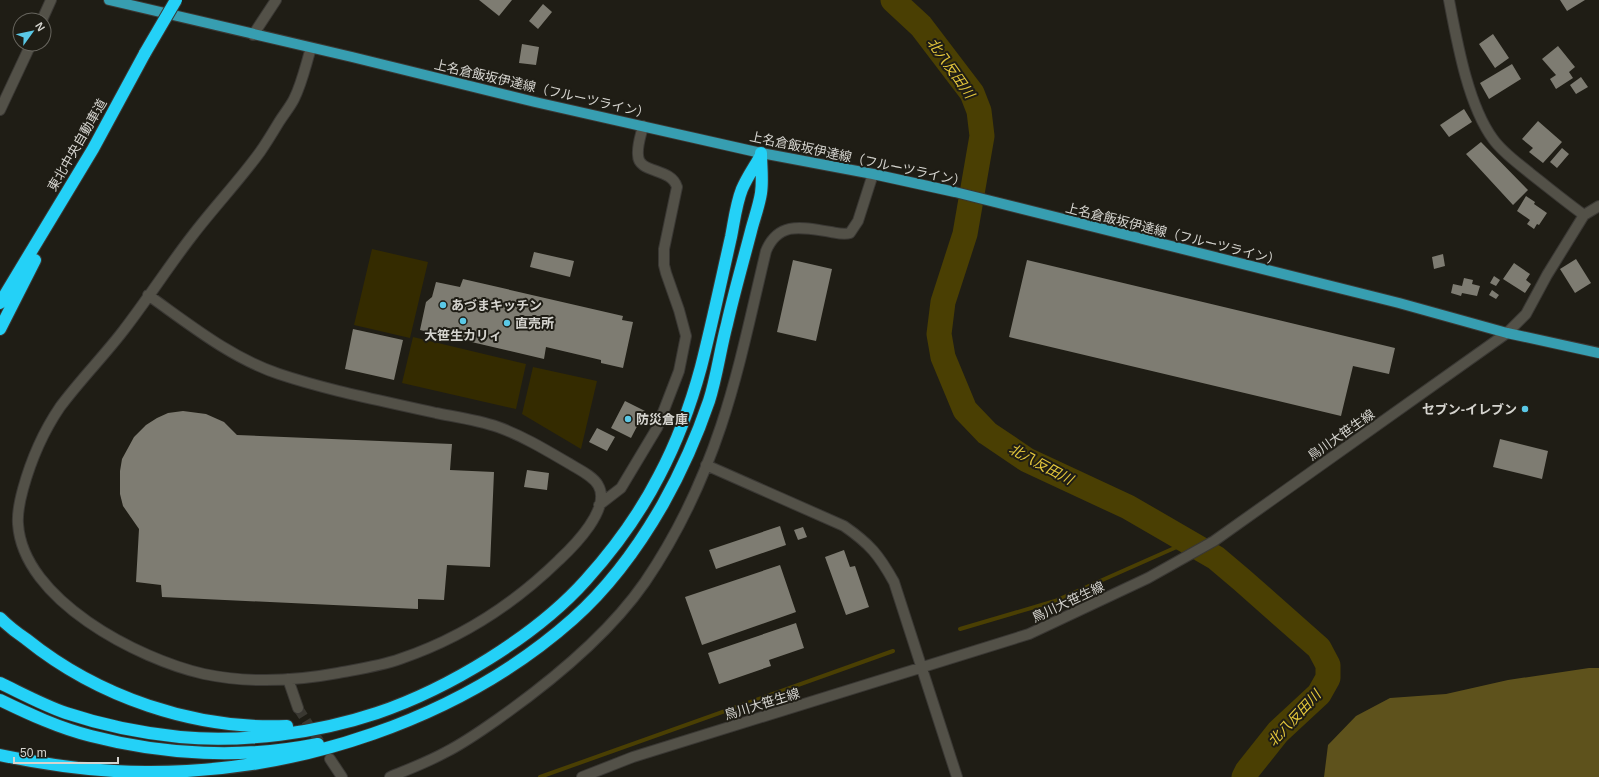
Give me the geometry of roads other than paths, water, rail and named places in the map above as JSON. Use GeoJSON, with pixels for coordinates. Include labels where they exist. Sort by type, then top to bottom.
{"type":"FeatureCollection","features":[{"type":"Feature","properties":{"kind":"highway","name":"東北中央自動車道"},"geometry":{"type":"LineString","coordinates":[[0,303],[93,148],[176,0]]}},
{"type":"Feature","properties":{"kind":"highway"},"geometry":{"type":"LineString","coordinates":[[0,329],[93,148]]}},
{"type":"Feature","properties":{"kind":"highway"},"geometry":{"type":"LineString","coordinates":[[0,683],[64,712],[123,728],[174,736],[218,739],[295,732],[336,724],[378,712],[445,683],[501,651],[536,626],[586,581],[612,549],[637,514],[659,476],[686,414],[701,367],[741,190],[761,153]]}},
{"type":"Feature","properties":{"kind":"highway"},"geometry":{"type":"LineString","coordinates":[[0,756],[62,767],[107,771],[147,772],[224,768],[310,753],[346,743],[387,728],[452,700],[487,682],[548,640],[574,618],[596,596],[622,566],[662,506],[682,468],[709,400],[726,328],[762,191],[761,153]]}},
{"type":"Feature","properties":{"kind":"highway"},"geometry":{"type":"LineString","coordinates":[[0,618],[40,650],[70,670],[118,694],[157,708],[197,720],[236,725],[282,727],[336,724]]}},
{"type":"Feature","properties":{"kind":"highway"},"geometry":{"type":"LineString","coordinates":[[0,700],[52,723],[90,736],[125,744],[197,753],[286,749],[387,728]]}},
{"type":"Feature","properties":{"kind":"main road","name":"上名倉飯坂伊達線（フルーツライン）"},"geometry":{"type":"LineString","coordinates":[[109,0],[122,1],[253,35],[761,153],[873,174],[959,193],[1399,302],[1507,334],[1599,353]]}},
{"type":"Feature","properties":{"kind":"street"},"geometry":{"type":"LineString","coordinates":[[46,12],[51,0]]}},
{"type":"Feature","properties":{"kind":"street"},"geometry":{"type":"LineString","coordinates":[[253,35],[276,0]]}},
{"type":"Feature","properties":{"kind":"street"},"geometry":{"type":"LineString","coordinates":[[1449,0],[1460,53],[1473,96],[1484,126],[1494,140],[1516,162],[1584,216],[1599,206]]}},
{"type":"Feature","properties":{"kind":"street"},"geometry":{"type":"LineString","coordinates":[[148,295],[185,321],[243,358],[279,374],[323,387],[493,425],[526,438],[598,483],[601,495],[599,505],[594,518],[583,535],[542,577],[501,608],[453,636],[396,660],[370,667],[316,677],[288,679],[235,678],[204,674],[167,662],[132,647],[112,637],[88,621],[54,594],[42,581],[24,552],[17,522],[19,505],[32,462],[44,434],[60,408],[126,327],[148,295],[193,234],[260,152],[295,97],[311,48]]}},
{"type":"Feature","properties":{"kind":"street"},"geometry":{"type":"LineString","coordinates":[[0,110],[27,52]]}},
{"type":"Feature","properties":{"kind":"street"},"geometry":{"type":"LineString","coordinates":[[599,505],[621,488],[657,428],[679,371],[686,336],[666,273],[664,258],[664,249],[677,187],[676,182],[669,176],[645,166],[639,161],[638,154],[643,126]]}},
{"type":"Feature","properties":{"kind":"street"},"geometry":{"type":"LineString","coordinates":[[390,777],[447,752],[475,735],[547,683],[593,641],[619,614],[644,583],[685,512],[706,465],[721,426],[766,251],[771,240],[784,230],[798,227],[841,234],[850,233],[858,221],[873,174]]}},
{"type":"Feature","properties":{"kind":"street","name":"鳥川大笹生線"},"geometry":{"type":"LineString","coordinates":[[582,777],[633,757],[1029,634],[1148,578],[1191,554],[1214,541],[1507,334],[1526,314],[1547,275],[1584,216]]}},
{"type":"Feature","properties":{"kind":"street"},"geometry":{"type":"LineString","coordinates":[[706,465],[844,526],[864,540],[882,560],[894,582],[957,777]]}},
{"type":"Feature","properties":{"kind":"street"},"geometry":{"type":"LineString","coordinates":[[288,679],[298,708]]}},
{"type":"Feature","properties":{"kind":"street"},"geometry":{"type":"LineString","coordinates":[[330,759],[342,777]]}},
{"type":"Feature","properties":{"kind":"waterway","name":"北八反田川"},"geometry":{"type":"LineString","coordinates":[[893,0],[921,26],[972,93],[979,111],[982,136],[965,234],[943,302],[939,334],[943,357],[965,410],[987,433],[1027,460],[1128,507],[1216,558],[1319,648],[1328,665],[1328,678],[1319,694],[1278,732],[1247,771],[1244,777]]}},
{"type":"Feature","properties":{"kind":"waterway"},"geometry":{"type":"LineString","coordinates":[[960,629],[1055,601],[1188,542]]}},
{"type":"Feature","properties":{"kind":"waterway"},"geometry":{"type":"LineString","coordinates":[[540,777],[893,651]]}},
{"type":"Feature","properties":{"kind":"tunnel"},"geometry":{"type":"LineString","coordinates":[[298,708],[324,749]]}},
{"type":"Feature","properties":{"kind":"place","name":"あづまキッチン"},"geometry":{"type":"Point","coordinates":[443,305]}},
{"type":"Feature","properties":{"kind":"place","name":"大笹生カリィ"},"geometry":{"type":"Point","coordinates":[463,321]}},
{"type":"Feature","properties":{"kind":"place","name":"直売所"},"geometry":{"type":"Point","coordinates":[507,323]}},
{"type":"Feature","properties":{"kind":"place","name":"セブン-イレブン"},"geometry":{"type":"Point","coordinates":[1525,409]}},
{"type":"Feature","properties":{"kind":"place","name":"防災倉庫"},"geometry":{"type":"Point","coordinates":[628,419]}}]}
